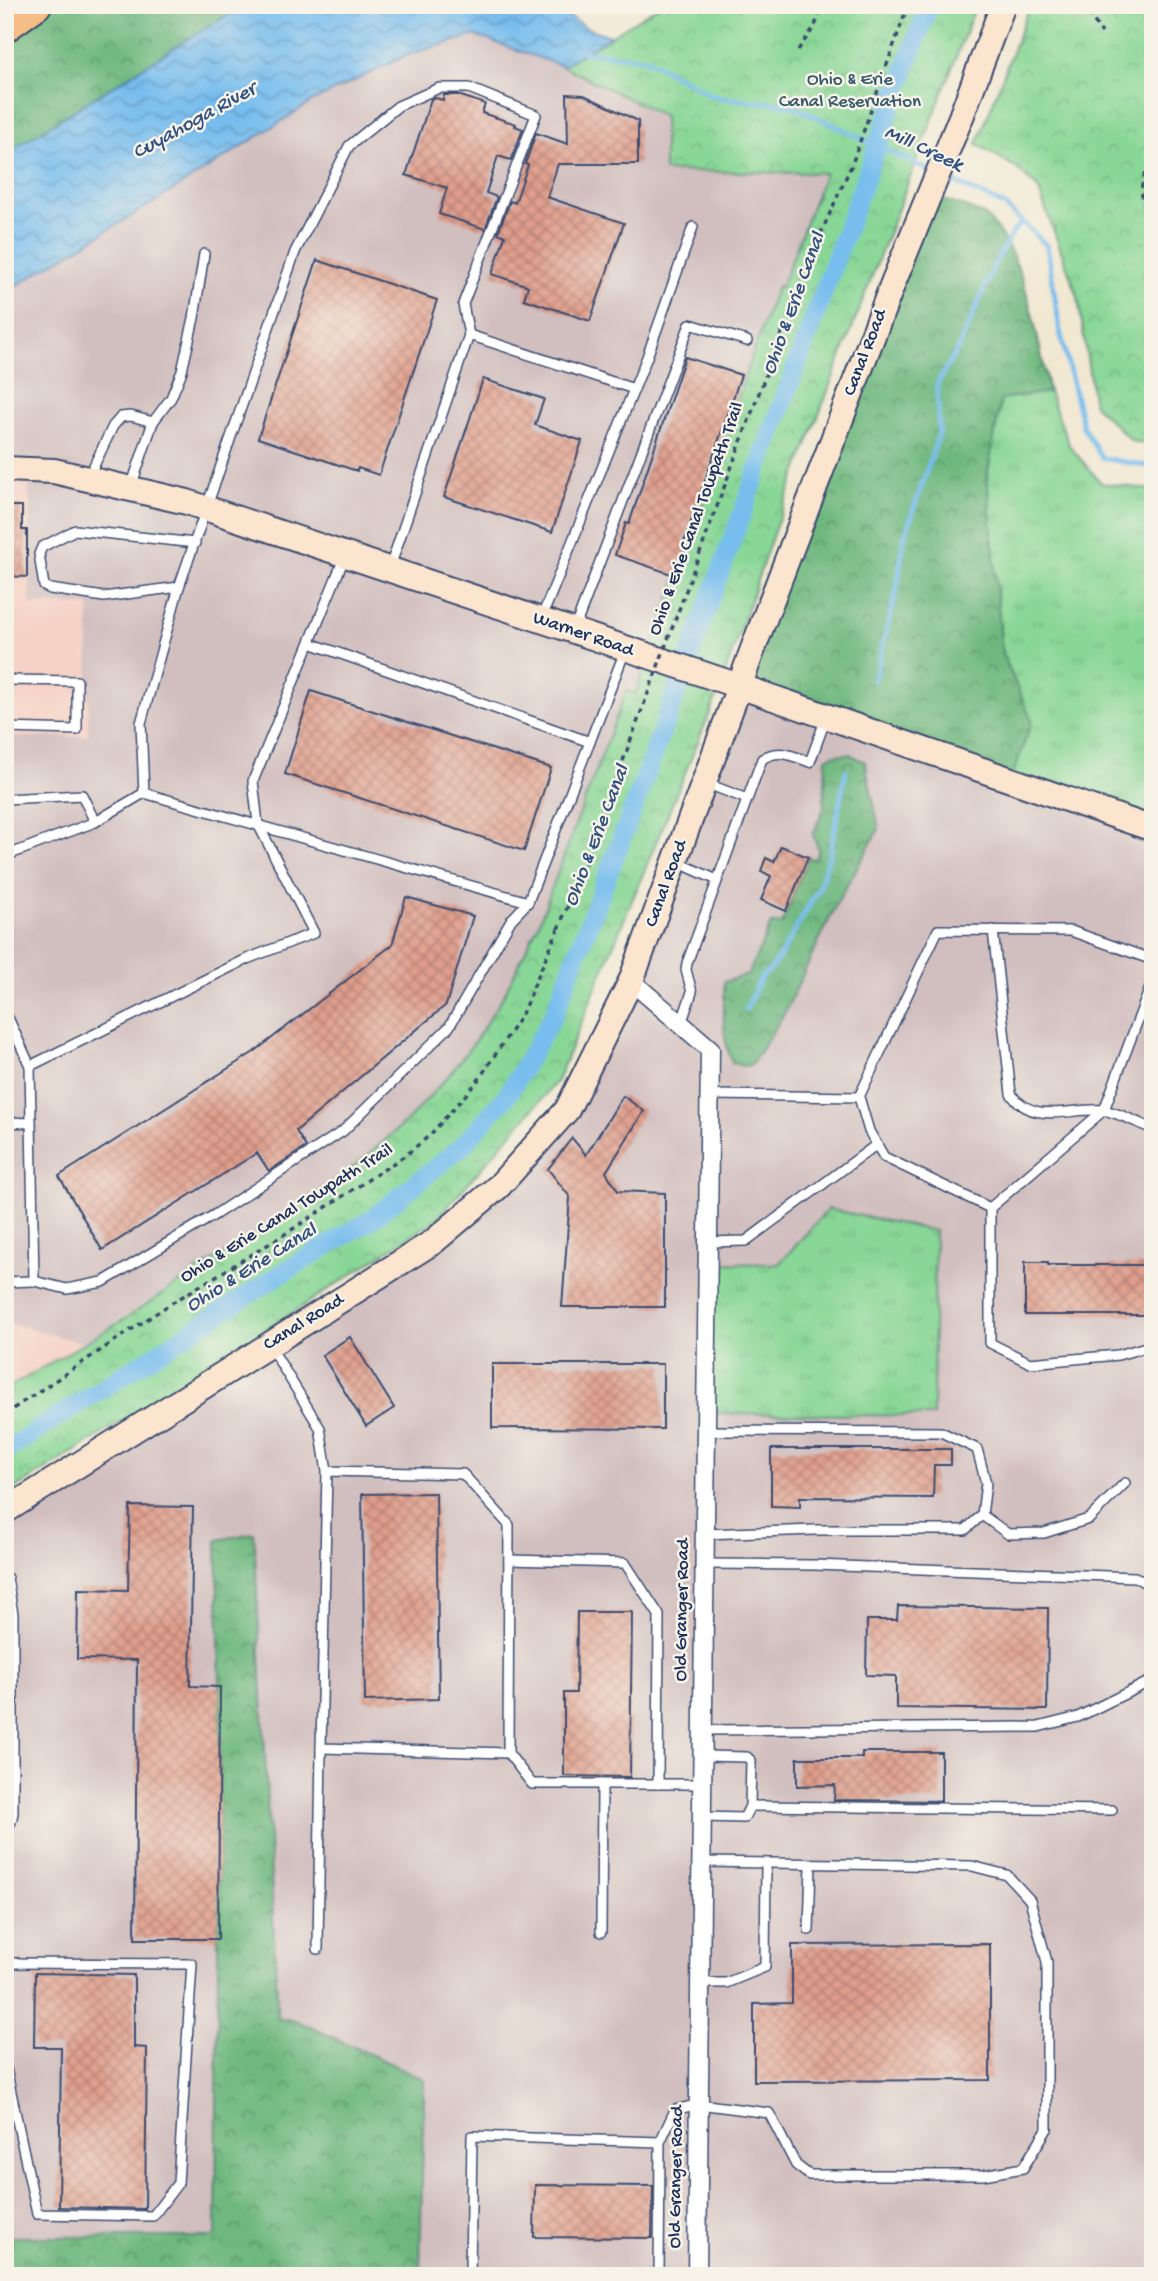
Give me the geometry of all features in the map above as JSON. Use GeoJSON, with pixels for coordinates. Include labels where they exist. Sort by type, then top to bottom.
{"type":"FeatureCollection","features":[{"type":"Feature","properties":{"kind":"main road"},"geometry":{"type":"LineString","coordinates":[[5,15],[16,5]]}},
{"type":"Feature","properties":{"kind":"main road"},"geometry":{"type":"LineString","coordinates":[[5,28],[37,5]]}},
{"type":"Feature","properties":{"kind":"street","name":"Canal Road"},"geometry":{"type":"LineString","coordinates":[[5,1511],[433,1242],[499,1185],[567,1110],[631,981],[704,783],[730,684],[961,117],[1003,5]]}},
{"type":"Feature","properties":{"kind":"street","name":"Warner Road"},"geometry":{"type":"LineString","coordinates":[[5,469],[54,471],[207,508],[1153,829]]}},
{"type":"Feature","properties":{"kind":"street","name":"Old Granger Road"},"geometry":{"type":"LineString","coordinates":[[631,981],[710,1049],[697,2276]]}},
{"type":"Feature","properties":{"kind":"lane"},"geometry":{"type":"LineString","coordinates":[[144,793],[141,723],[179,587],[295,252],[349,146],[398,106],[439,88],[469,88],[536,115],[463,304],[469,335],[389,570]]}},
{"type":"Feature","properties":{"kind":"lane"},"geometry":{"type":"LineString","coordinates":[[540,620],[634,389],[693,227]]}},
{"type":"Feature","properties":{"kind":"lane"},"geometry":{"type":"LineString","coordinates":[[130,489],[153,422],[171,398],[182,371],[204,254]]}},
{"type":"Feature","properties":{"kind":"lane"},"geometry":{"type":"LineString","coordinates":[[573,631],[690,324],[747,341]]}},
{"type":"Feature","properties":{"kind":"lane"},"geometry":{"type":"LineString","coordinates":[[469,335],[634,389]]}},
{"type":"Feature","properties":{"kind":"lane"},"geometry":{"type":"LineString","coordinates":[[88,479],[113,426],[121,416],[153,422]]}},
{"type":"Feature","properties":{"kind":"lane"},"geometry":{"type":"LineString","coordinates":[[179,587],[104,597],[50,589],[44,586],[39,554],[42,547],[75,530],[195,543]]}},
{"type":"Feature","properties":{"kind":"lane"},"geometry":{"type":"LineString","coordinates":[[30,1066],[247,959],[314,933],[258,824],[253,781],[346,555]]}},
{"type":"Feature","properties":{"kind":"lane"},"geometry":{"type":"LineString","coordinates":[[310,643],[590,742]]}},
{"type":"Feature","properties":{"kind":"lane"},"geometry":{"type":"LineString","coordinates":[[5,1282],[34,1281],[67,1289],[103,1282],[216,1214],[343,1131],[449,1027],[511,920],[528,902],[626,649]]}},
{"type":"Feature","properties":{"kind":"lane"},"geometry":{"type":"LineString","coordinates":[[5,680],[77,681],[77,730],[5,728]]}},
{"type":"Feature","properties":{"kind":"lane"},"geometry":{"type":"LineString","coordinates":[[681,1024],[692,992],[686,970],[687,963],[762,759],[771,753],[779,752],[810,762],[826,717]]}},
{"type":"Feature","properties":{"kind":"lane"},"geometry":{"type":"LineString","coordinates":[[704,783],[747,799]]}},
{"type":"Feature","properties":{"kind":"lane"},"geometry":{"type":"LineString","coordinates":[[5,856],[95,822],[144,793],[528,902]]}},
{"type":"Feature","properties":{"kind":"lane"},"geometry":{"type":"LineString","coordinates":[[5,799],[82,795],[95,822]]}},
{"type":"Feature","properties":{"kind":"lane"},"geometry":{"type":"LineString","coordinates":[[675,862],[717,880]]}},
{"type":"Feature","properties":{"kind":"lane"},"geometry":{"type":"LineString","coordinates":[[990,1208],[884,1157],[869,1132],[859,1097],[938,930],[1071,931],[1153,960]]}},
{"type":"Feature","properties":{"kind":"lane"},"geometry":{"type":"LineString","coordinates":[[993,930],[1011,1094],[1018,1104],[1034,1113],[1104,1110],[1153,1129]]}},
{"type":"Feature","properties":{"kind":"lane"},"geometry":{"type":"LineString","coordinates":[[1153,980],[1104,1110],[990,1208],[990,1343],[1030,1363],[1118,1355],[1153,1345]]}},
{"type":"Feature","properties":{"kind":"lane"},"geometry":{"type":"LineString","coordinates":[[5,1011],[30,1066],[34,1281]]}},
{"type":"Feature","properties":{"kind":"lane"},"geometry":{"type":"LineString","coordinates":[[709,1096],[859,1097]]}},
{"type":"Feature","properties":{"kind":"lane"},"geometry":{"type":"LineString","coordinates":[[5,1124],[30,1123]]}},
{"type":"Feature","properties":{"kind":"lane"},"geometry":{"type":"LineString","coordinates":[[708,1242],[746,1241],[876,1145]]}},
{"type":"Feature","properties":{"kind":"lane"},"geometry":{"type":"LineString","coordinates":[[269,1345],[320,1429],[327,1471],[318,1949]]}},
{"type":"Feature","properties":{"kind":"lane"},"geometry":{"type":"LineString","coordinates":[[705,1534],[815,1530],[965,1530],[982,1515],[986,1483],[976,1449],[941,1432],[706,1431]]}},
{"type":"Feature","properties":{"kind":"lane"},"geometry":{"type":"LineString","coordinates":[[327,1471],[463,1474],[509,1525],[508,1753],[532,1784],[702,1784]]}},
{"type":"Feature","properties":{"kind":"lane"},"geometry":{"type":"LineString","coordinates":[[982,1515],[1008,1534],[1044,1533],[1089,1519],[1125,1483]]}},
{"type":"Feature","properties":{"kind":"lane"},"geometry":{"type":"LineString","coordinates":[[509,1560],[625,1563],[659,1615],[658,1784]]}},
{"type":"Feature","properties":{"kind":"lane"},"geometry":{"type":"LineString","coordinates":[[705,1564],[815,1564],[1135,1577],[1153,1587]]}},
{"type":"Feature","properties":{"kind":"lane"},"geometry":{"type":"LineString","coordinates":[[5,1829],[13,1814],[13,1614],[7,1578]]}},
{"type":"Feature","properties":{"kind":"lane"},"geometry":{"type":"LineString","coordinates":[[703,1730],[1038,1727],[1078,1717],[1153,1680]]}},
{"type":"Feature","properties":{"kind":"lane"},"geometry":{"type":"LineString","coordinates":[[321,1748],[508,1753]]}},
{"type":"Feature","properties":{"kind":"lane"},"geometry":{"type":"LineString","coordinates":[[702,1817],[744,1818],[750,1806],[751,1761],[747,1757],[703,1756]]}},
{"type":"Feature","properties":{"kind":"lane"},"geometry":{"type":"LineString","coordinates":[[601,1932],[602,1784]]}},
{"type":"Feature","properties":{"kind":"lane"},"geometry":{"type":"LineString","coordinates":[[750,1806],[1112,1810]]}},
{"type":"Feature","properties":{"kind":"lane"},"geometry":{"type":"LineString","coordinates":[[659,2276],[660,2142],[675,2110],[699,2104],[769,2113],[796,2165],[809,2175],[983,2175],[1023,2168],[1046,2129],[1047,1962],[1030,1900],[1007,1875],[972,1866],[702,1862]]}},
{"type":"Feature","properties":{"kind":"lane"},"geometry":{"type":"LineString","coordinates":[[700,1983],[726,1983],[765,1967],[766,1863]]}},
{"type":"Feature","properties":{"kind":"lane"},"geometry":{"type":"LineString","coordinates":[[809,1930],[811,1864]]}},
{"type":"Feature","properties":{"kind":"lane"},"geometry":{"type":"LineString","coordinates":[[5,1963],[192,1964],[178,2183],[153,2216],[37,2214],[5,2064]]}},
{"type":"Feature","properties":{"kind":"lane"},"geometry":{"type":"LineString","coordinates":[[470,2276],[472,2136],[660,2142]]}},
{"type":"Feature","properties":{"kind":"path"},"geometry":{"type":"LineString","coordinates":[[798,50],[815,26],[822,5]]}},
{"type":"Feature","properties":{"kind":"path","name":"Ohio & Erie Canal Towpath Trail"},"geometry":{"type":"LineString","coordinates":[[5,1414],[170,1304],[380,1174],[430,1135],[477,1082],[522,1016],[579,880],[773,355],[817,242],[852,164],[908,5]]}},
{"type":"Feature","properties":{"kind":"path"},"geometry":{"type":"LineString","coordinates":[[1083,5],[1102,33]]}},
{"type":"Feature","properties":{"kind":"path"},"geometry":{"type":"LineString","coordinates":[[1153,155],[1141,190],[1153,246]]}},
{"type":"Feature","properties":{"kind":"shaded area"},"geometry":{"type":"Polygon","coordinates":[[[474,35],[562,66],[664,116],[664,171],[825,173],[743,379],[664,617],[635,694],[625,692],[538,925],[504,995],[473,1044],[410,1118],[366,1157],[319,1191],[83,1343],[5,1322],[5,737],[88,736],[89,606],[30,604],[29,470],[5,469],[5,292],[156,201],[313,101],[407,55],[474,35]]]}},
{"type":"Feature","properties":{"kind":"shaded area"},"geometry":{"type":"Polygon","coordinates":[[[5,469],[29,470],[30,604],[89,605],[88,737],[5,737],[5,469]]]}},
{"type":"Feature","properties":{"kind":"shaded area"},"geometry":{"type":"Polygon","coordinates":[[[739,686],[1153,829],[1153,2276],[5,2276],[5,1511],[433,1242],[567,1110],[739,686]]]}},
{"type":"Feature","properties":{"kind":"shaded area"},"geometry":{"type":"Polygon","coordinates":[[[5,1322],[83,1343],[5,1390],[5,1322]]]}},
{"type":"Feature","properties":{"kind":"green space"},"geometry":{"type":"Polygon","coordinates":[[[37,5],[245,5],[5,154],[5,28],[37,5]]]}},
{"type":"Feature","properties":{"kind":"green space","name":"Ohio & Erie Canal Reservation"},"geometry":{"type":"Polygon","coordinates":[[[661,5],[976,5],[773,534],[719,691],[557,1081],[437,1219],[5,1495],[5,1390],[121,1321],[319,1191],[366,1157],[410,1118],[473,1044],[504,995],[538,925],[626,691],[635,694],[777,286],[781,287],[825,173],[664,171],[664,116],[562,66],[661,5]]]}},
{"type":"Feature","properties":{"kind":"green space"},"geometry":{"type":"Polygon","coordinates":[[[1030,5],[1153,5],[1153,445],[1132,441],[1094,405],[1078,297],[1038,188],[1015,167],[977,144],[1030,5]]]}},
{"type":"Feature","properties":{"kind":"green space"},"geometry":{"type":"Polygon","coordinates":[[[929,195],[981,213],[999,232],[1021,274],[1035,323],[1049,392],[1001,399],[987,476],[1002,653],[1032,721],[1011,780],[739,686],[929,195]]]}},
{"type":"Feature","properties":{"kind":"green space"},"geometry":{"type":"Polygon","coordinates":[[[1049,392],[1070,447],[1101,483],[1153,490],[1153,829],[1011,780],[1031,721],[1002,653],[987,476],[1001,399],[1049,392]]]}},
{"type":"Feature","properties":{"kind":"green space"},"geometry":{"type":"Polygon","coordinates":[[[849,754],[865,762],[879,829],[838,901],[784,1014],[751,1065],[741,1066],[732,1062],[726,1041],[724,982],[748,975],[771,924],[782,924],[808,857],[814,860],[819,850],[813,835],[824,807],[826,758],[849,754]]]}},
{"type":"Feature","properties":{"kind":"green space"},"geometry":{"type":"Polygon","coordinates":[[[828,1209],[935,1231],[933,1416],[706,1413],[708,1263],[779,1264],[828,1209]]]}},
{"type":"Feature","properties":{"kind":"green space"},"geometry":{"type":"Polygon","coordinates":[[[254,1533],[278,2019],[293,2019],[424,2079],[420,2276],[5,2276],[5,2237],[216,2237],[220,1687],[217,1540],[254,1533]]]}},
{"type":"Feature","properties":{"kind":"water","name":"Cuyahoga River"},"geometry":{"type":"Polygon","coordinates":[[[245,5],[550,5],[589,29],[611,36],[562,66],[474,35],[407,55],[313,101],[156,201],[5,292],[5,154],[245,5]]]}},
{"type":"Feature","properties":{"kind":"building"},"geometry":{"type":"Polygon","coordinates":[[[567,94],[584,95],[638,121],[638,164],[558,164],[547,197],[624,223],[590,321],[524,299],[528,286],[492,274],[505,236],[498,233],[510,201],[515,203],[536,133],[568,144],[567,94]]]}},
{"type":"Feature","properties":{"kind":"building"},"geometry":{"type":"Polygon","coordinates":[[[444,95],[458,95],[485,104],[482,113],[516,124],[515,126],[523,129],[511,160],[498,156],[486,193],[497,197],[485,229],[439,214],[447,188],[406,175],[431,99],[443,100],[444,95]]]}},
{"type":"Feature","properties":{"kind":"building"},"geometry":{"type":"Polygon","coordinates":[[[317,260],[437,300],[379,475],[358,468],[357,471],[258,438],[317,260]]]}},
{"type":"Feature","properties":{"kind":"building"},"geometry":{"type":"Polygon","coordinates":[[[685,357],[741,375],[684,542],[688,543],[677,576],[615,555],[626,523],[629,524],[685,357]]]}},
{"type":"Feature","properties":{"kind":"building"},"geometry":{"type":"Polygon","coordinates":[[[483,379],[544,399],[535,425],[582,441],[552,532],[444,497],[483,379]]]}},
{"type":"Feature","properties":{"kind":"building"},"geometry":{"type":"Polygon","coordinates":[[[5,506],[22,506],[22,530],[27,530],[27,577],[5,576],[5,506]]]}},
{"type":"Feature","properties":{"kind":"building"},"geometry":{"type":"Polygon","coordinates":[[[311,691],[551,768],[524,851],[285,774],[311,691]]]}},
{"type":"Feature","properties":{"kind":"building"},"geometry":{"type":"Polygon","coordinates":[[[781,846],[808,857],[786,911],[761,900],[771,876],[761,871],[766,858],[774,862],[781,846]]]}},
{"type":"Feature","properties":{"kind":"building"},"geometry":{"type":"Polygon","coordinates":[[[406,897],[473,916],[446,1005],[296,1131],[306,1147],[269,1171],[257,1153],[102,1250],[59,1176],[254,1052],[392,945],[406,897]]]}},
{"type":"Feature","properties":{"kind":"building"},"geometry":{"type":"Polygon","coordinates":[[[623,1096],[644,1111],[606,1172],[618,1191],[665,1193],[665,1307],[562,1307],[570,1197],[548,1169],[572,1138],[586,1155],[623,1096]]]}},
{"type":"Feature","properties":{"kind":"building"},"geometry":{"type":"Polygon","coordinates":[[[1025,1262],[1048,1262],[1048,1265],[1149,1265],[1149,1315],[1025,1315],[1025,1262]]]}},
{"type":"Feature","properties":{"kind":"building"},"geometry":{"type":"Polygon","coordinates":[[[350,1337],[394,1408],[366,1426],[322,1355],[350,1337]]]}},
{"type":"Feature","properties":{"kind":"building"},"geometry":{"type":"Polygon","coordinates":[[[492,1364],[663,1364],[663,1429],[492,1428],[492,1364]]]}},
{"type":"Feature","properties":{"kind":"building"},"geometry":{"type":"Polygon","coordinates":[[[771,1449],[951,1449],[951,1465],[934,1465],[933,1498],[800,1497],[800,1507],[771,1506],[771,1449]]]}},
{"type":"Feature","properties":{"kind":"building"},"geometry":{"type":"Polygon","coordinates":[[[436,1493],[439,1699],[365,1701],[362,1494],[436,1493]]]}},
{"type":"Feature","properties":{"kind":"building"},"geometry":{"type":"Polygon","coordinates":[[[130,1506],[193,1507],[190,1686],[220,1687],[218,1939],[135,1939],[137,1660],[77,1659],[78,1589],[128,1590],[130,1506]]]}},
{"type":"Feature","properties":{"kind":"building"},"geometry":{"type":"Polygon","coordinates":[[[898,1606],[1048,1608],[1047,1710],[896,1708],[896,1676],[866,1675],[867,1620],[897,1620],[898,1606]]]}},
{"type":"Feature","properties":{"kind":"building"},"geometry":{"type":"Polygon","coordinates":[[[577,1612],[632,1612],[630,1777],[564,1776],[564,1693],[576,1693],[577,1612]]]}},
{"type":"Feature","properties":{"kind":"building"},"geometry":{"type":"Polygon","coordinates":[[[862,1752],[941,1752],[941,1801],[834,1800],[835,1785],[797,1786],[797,1758],[862,1758],[862,1752]]]}},
{"type":"Feature","properties":{"kind":"building"},"geometry":{"type":"Polygon","coordinates":[[[990,1944],[990,2080],[754,2081],[754,2004],[792,2003],[792,1945],[990,1944]]]}},
{"type":"Feature","properties":{"kind":"building"},"geometry":{"type":"Polygon","coordinates":[[[35,1973],[134,1975],[134,2047],[147,2048],[145,2209],[59,2207],[61,2047],[34,2047],[35,1973]]]}},
{"type":"Feature","properties":{"kind":"building"},"geometry":{"type":"Polygon","coordinates":[[[535,2185],[653,2186],[652,2238],[534,2237],[535,2185]]]}},
{"type":"Feature","properties":{"kind":"waterway","name":"Ohio & Erie Canal"},"geometry":{"type":"LineString","coordinates":[[5,1451],[287,1270],[372,1219],[461,1147],[508,1094],[553,1016],[635,804],[929,5]]}},
{"type":"Feature","properties":{"kind":"waterway","name":"Mill Creek"},"geometry":{"type":"LineString","coordinates":[[580,47],[585,52],[646,59],[715,97],[791,105],[931,171]]}},
{"type":"Feature","properties":{"kind":"waterway","name":"Mill Creek"},"geometry":{"type":"LineString","coordinates":[[943,177],[1004,205],[1047,246],[1060,331],[1083,427],[1102,458],[1153,467]]}},
{"type":"Feature","properties":{"kind":"waterway"},"geometry":{"type":"LineString","coordinates":[[874,681],[897,589],[904,538],[939,434],[937,384],[960,345],[997,259],[1022,222]]}},
{"type":"Feature","properties":{"kind":"waterway"},"geometry":{"type":"LineString","coordinates":[[746,1009],[761,977],[771,969],[782,953],[819,888],[830,853],[846,771]]}}]}
